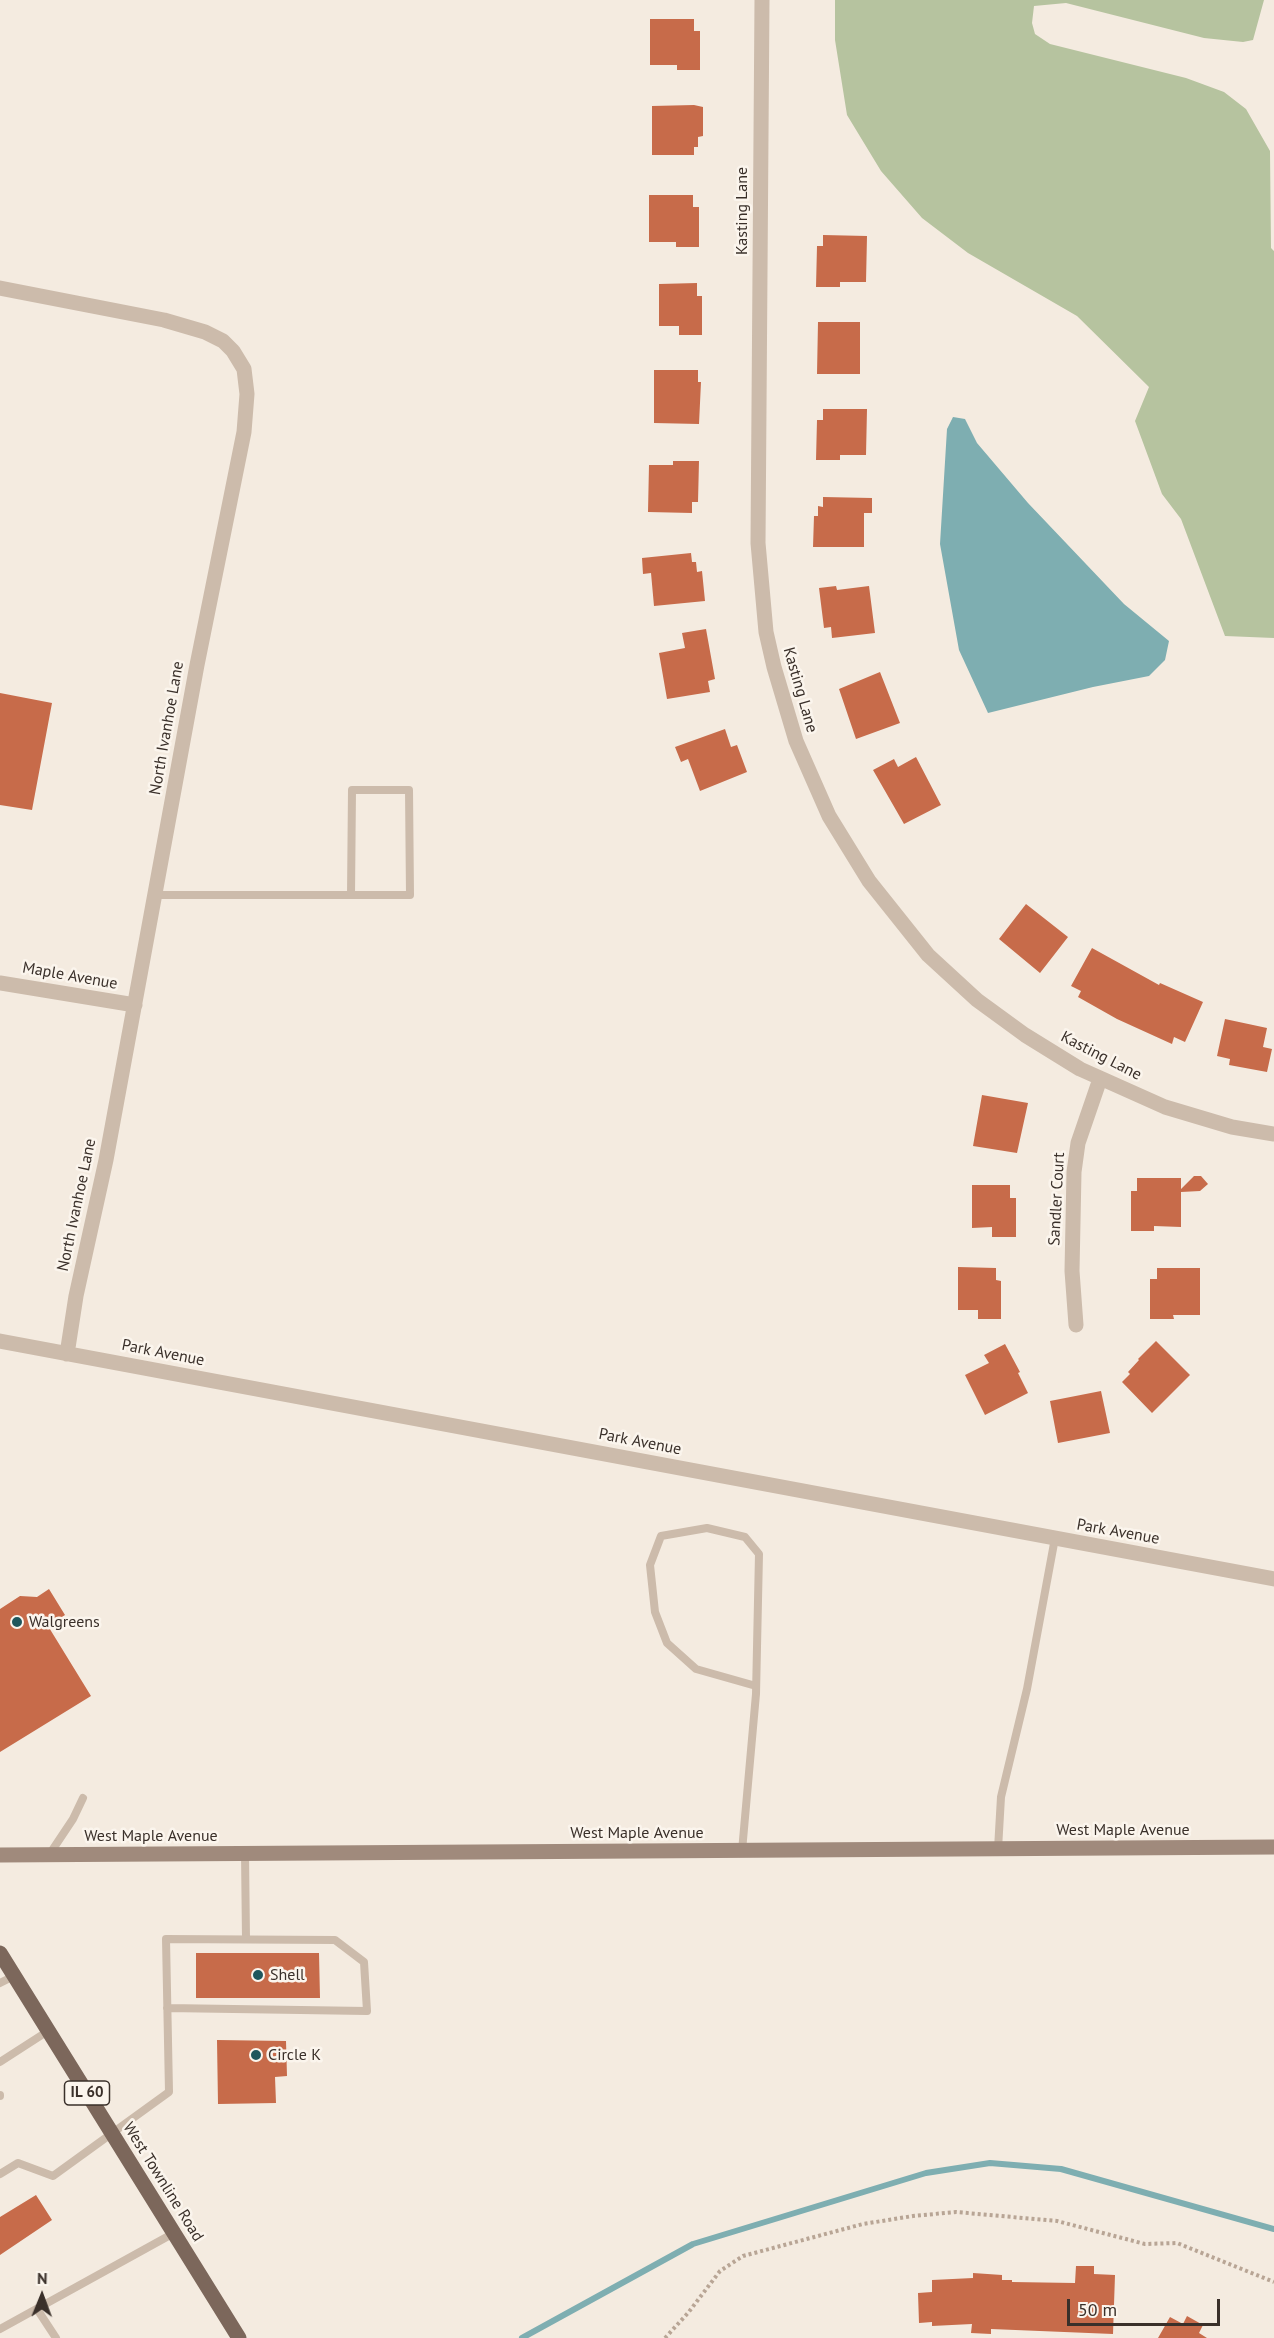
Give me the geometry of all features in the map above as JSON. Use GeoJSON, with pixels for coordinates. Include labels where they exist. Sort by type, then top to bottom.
{"type":"FeatureCollection","features":[{"type":"Feature","properties":{"kind":"main road","name":"West Maple Avenue"},"geometry":{"type":"LineString","coordinates":[[0,1855],[1274,1847]]}},
{"type":"Feature","properties":{"kind":"main road","name":"West Townline Road"},"geometry":{"type":"LineString","coordinates":[[0,1953],[239,2338]]}},
{"type":"Feature","properties":{"kind":"street","name":"Kasting Lane"},"geometry":{"type":"LineString","coordinates":[[762,0],[758,543],[766,632],[774,667],[796,741],[828,816],[869,881],[928,955],[977,1000],[1025,1035],[1100,1079],[1165,1107],[1233,1127],[1274,1134]]}},
{"type":"Feature","properties":{"kind":"street","name":"North Ivanhoe Lane"},"geometry":{"type":"LineString","coordinates":[[0,288],[164,320],[205,332],[223,341],[244,369],[248,394],[244,432],[197,665],[106,1160],[76,1296],[68,1354]]}},
{"type":"Feature","properties":{"kind":"street","name":"Maple Avenue"},"geometry":{"type":"LineString","coordinates":[[0,982],[135,1005]]}},
{"type":"Feature","properties":{"kind":"street","name":"Sandler Court"},"geometry":{"type":"LineString","coordinates":[[1076,1326],[1072,1271],[1074,1172],[1078,1143],[1100,1079]]}},
{"type":"Feature","properties":{"kind":"street","name":"Park Avenue"},"geometry":{"type":"LineString","coordinates":[[0,1341],[1274,1579]]}},
{"type":"Feature","properties":{"kind":"lane"},"geometry":{"type":"LineString","coordinates":[[155,895],[351,895],[410,895],[409,790],[352,790],[351,895]]}},
{"type":"Feature","properties":{"kind":"lane"},"geometry":{"type":"LineString","coordinates":[[742,1851],[756,1686],[759,1554],[745,1537],[707,1528],[661,1536],[650,1564],[655,1612],[667,1643],[696,1670],[756,1686]]}},
{"type":"Feature","properties":{"kind":"lane"},"geometry":{"type":"LineString","coordinates":[[998,1849],[1001,1797],[1027,1689],[1055,1539]]}},
{"type":"Feature","properties":{"kind":"lane"},"geometry":{"type":"LineString","coordinates":[[49,1855],[73,1819],[83,1798]]}},
{"type":"Feature","properties":{"kind":"lane"},"geometry":{"type":"LineString","coordinates":[[245,1853],[246,1940]]}},
{"type":"Feature","properties":{"kind":"lane"},"geometry":{"type":"LineString","coordinates":[[0,2174],[18,2163],[53,2176],[169,2092],[165,1939],[335,1940],[364,1962],[367,2011],[167,2008]]}},
{"type":"Feature","properties":{"kind":"lane"},"geometry":{"type":"LineString","coordinates":[[0,1983],[14,1976]]}},
{"type":"Feature","properties":{"kind":"lane"},"geometry":{"type":"LineString","coordinates":[[0,2062],[48,2031]]}},
{"type":"Feature","properties":{"kind":"lane"},"geometry":{"type":"LineString","coordinates":[[0,2329],[174,2233]]}},
{"type":"Feature","properties":{"kind":"lane"},"geometry":{"type":"LineString","coordinates":[[37,2309],[56,2338]]}},
{"type":"Feature","properties":{"kind":"path"},"geometry":{"type":"LineString","coordinates":[[665,2338],[688,2313],[720,2271],[743,2256],[863,2224],[956,2212],[1011,2215],[1058,2221],[1145,2244],[1177,2243],[1274,2282]]}},
{"type":"Feature","properties":{"kind":"green space"},"geometry":{"type":"Polygon","coordinates":[[[835,0],[1264,0],[1253,40],[1243,42],[1204,38],[1066,3],[1034,6],[1032,23],[1035,34],[1050,44],[1186,78],[1224,92],[1246,109],[1270,151],[1271,248],[1274,251],[1274,638],[1225,636],[1181,519],[1162,494],[1135,421],[1149,387],[1077,316],[968,253],[922,218],[881,171],[847,115],[835,40],[835,0]]]}},
{"type":"Feature","properties":{"kind":"water"},"geometry":{"type":"Polygon","coordinates":[[[953,417],[965,419],[977,443],[1028,503],[1124,604],[1169,641],[1165,660],[1149,676],[1093,687],[988,713],[959,650],[940,544],[947,429],[953,417]]]}},
{"type":"Feature","properties":{"kind":"building"},"geometry":{"type":"Polygon","coordinates":[[[650,19],[694,19],[694,31],[700,31],[700,70],[677,70],[677,65],[650,65],[650,19]]]}},
{"type":"Feature","properties":{"kind":"building"},"geometry":{"type":"Polygon","coordinates":[[[694,105],[703,107],[703,136],[698,137],[698,147],[694,147],[694,155],[652,155],[652,106],[694,105]]]}},
{"type":"Feature","properties":{"kind":"building"},"geometry":{"type":"Polygon","coordinates":[[[649,195],[693,195],[693,207],[699,207],[699,247],[676,247],[676,242],[649,242],[649,195]]]}},
{"type":"Feature","properties":{"kind":"building"},"geometry":{"type":"Polygon","coordinates":[[[823,235],[867,236],[866,282],[840,282],[840,287],[816,287],[817,246],[823,246],[823,235]]]}},
{"type":"Feature","properties":{"kind":"building"},"geometry":{"type":"Polygon","coordinates":[[[697,283],[697,296],[702,296],[702,335],[679,335],[679,326],[659,326],[659,284],[697,283]]]}},
{"type":"Feature","properties":{"kind":"building"},"geometry":{"type":"Polygon","coordinates":[[[818,322],[860,322],[860,374],[817,374],[818,322]]]}},
{"type":"Feature","properties":{"kind":"building"},"geometry":{"type":"Polygon","coordinates":[[[654,370],[698,370],[698,382],[701,382],[699,424],[654,423],[654,370]]]}},
{"type":"Feature","properties":{"kind":"building"},"geometry":{"type":"Polygon","coordinates":[[[823,409],[867,409],[866,455],[840,455],[840,460],[816,460],[817,420],[823,420],[823,409]]]}},
{"type":"Feature","properties":{"kind":"building"},"geometry":{"type":"Polygon","coordinates":[[[673,461],[699,461],[698,502],[692,502],[692,513],[648,512],[649,465],[673,465],[673,461]]]}},
{"type":"Feature","properties":{"kind":"building"},"geometry":{"type":"Polygon","coordinates":[[[823,497],[872,498],[872,513],[864,513],[864,547],[813,547],[814,516],[818,516],[818,506],[823,507],[823,497]]]}},
{"type":"Feature","properties":{"kind":"building"},"geometry":{"type":"Polygon","coordinates":[[[691,553],[692,562],[696,562],[697,572],[702,571],[705,601],[654,606],[651,573],[643,574],[642,558],[691,553]]]}},
{"type":"Feature","properties":{"kind":"building"},"geometry":{"type":"Polygon","coordinates":[[[836,586],[837,590],[869,586],[875,633],[832,638],[831,627],[824,628],[819,588],[836,586]]]}},
{"type":"Feature","properties":{"kind":"building"},"geometry":{"type":"Polygon","coordinates":[[[706,629],[715,679],[708,681],[710,692],[667,699],[659,653],[685,648],[682,633],[706,629]]]}},
{"type":"Feature","properties":{"kind":"building"},"geometry":{"type":"Polygon","coordinates":[[[880,672],[900,723],[856,739],[839,689],[880,672]]]}},
{"type":"Feature","properties":{"kind":"building"},"geometry":{"type":"Polygon","coordinates":[[[0,693],[52,703],[32,810],[0,805],[0,693]]]}},
{"type":"Feature","properties":{"kind":"building"},"geometry":{"type":"Polygon","coordinates":[[[725,729],[731,747],[737,745],[747,772],[700,791],[688,759],[681,762],[675,747],[725,729]]]}},
{"type":"Feature","properties":{"kind":"building"},"geometry":{"type":"Polygon","coordinates":[[[916,757],[941,805],[904,824],[873,770],[894,759],[898,767],[916,757]]]}},
{"type":"Feature","properties":{"kind":"building"},"geometry":{"type":"Polygon","coordinates":[[[1026,904],[1068,937],[1040,973],[999,939],[1026,904]]]}},
{"type":"Feature","properties":{"kind":"building"},"geometry":{"type":"Polygon","coordinates":[[[1092,948],[1159,985],[1160,983],[1203,1002],[1185,1042],[1174,1037],[1172,1044],[1117,1019],[1078,997],[1081,991],[1071,986],[1092,948]]]}},
{"type":"Feature","properties":{"kind":"building"},"geometry":{"type":"Polygon","coordinates":[[[1225,1019],[1267,1028],[1263,1047],[1272,1049],[1267,1072],[1229,1065],[1230,1059],[1217,1056],[1225,1019]]]}},
{"type":"Feature","properties":{"kind":"building"},"geometry":{"type":"Polygon","coordinates":[[[982,1095],[1028,1103],[1017,1153],[973,1146],[982,1095]]]}},
{"type":"Feature","properties":{"kind":"building"},"geometry":{"type":"Polygon","coordinates":[[[1194,1176],[1201,1176],[1208,1184],[1200,1191],[1181,1192],[1181,1227],[1154,1226],[1154,1231],[1131,1231],[1131,1191],[1137,1191],[1137,1178],[1181,1178],[1181,1189],[1194,1176]]]}},
{"type":"Feature","properties":{"kind":"building"},"geometry":{"type":"Polygon","coordinates":[[[972,1185],[1010,1185],[1010,1198],[1016,1198],[1016,1237],[992,1237],[992,1227],[972,1228],[972,1185]]]}},
{"type":"Feature","properties":{"kind":"building"},"geometry":{"type":"Polygon","coordinates":[[[958,1267],[996,1268],[996,1280],[1001,1281],[1001,1319],[978,1319],[978,1310],[958,1310],[958,1267]]]}},
{"type":"Feature","properties":{"kind":"building"},"geometry":{"type":"Polygon","coordinates":[[[1157,1268],[1200,1268],[1200,1315],[1173,1315],[1174,1319],[1150,1319],[1150,1279],[1157,1279],[1157,1268]]]}},
{"type":"Feature","properties":{"kind":"building"},"geometry":{"type":"Polygon","coordinates":[[[1156,1341],[1190,1375],[1152,1413],[1122,1382],[1130,1374],[1128,1372],[1138,1359],[1156,1341]]]}},
{"type":"Feature","properties":{"kind":"building"},"geometry":{"type":"Polygon","coordinates":[[[1005,1344],[1028,1393],[985,1415],[965,1375],[989,1363],[984,1355],[1005,1344]]]}},
{"type":"Feature","properties":{"kind":"building"},"geometry":{"type":"Polygon","coordinates":[[[1101,1391],[1110,1433],[1058,1443],[1050,1401],[1101,1391]]]}},
{"type":"Feature","properties":{"kind":"building","name":"Walgreens"},"geometry":{"type":"Polygon","coordinates":[[[49,1589],[65,1615],[48,1626],[91,1696],[0,1752],[0,1609],[20,1596],[37,1597],[49,1589]]]}},
{"type":"Feature","properties":{"kind":"building","name":"Shell"},"geometry":{"type":"Polygon","coordinates":[[[196,1953],[319,1953],[320,1998],[196,1998],[196,1953]]]}},
{"type":"Feature","properties":{"kind":"building"},"geometry":{"type":"Polygon","coordinates":[[[217,2040],[286,2041],[287,2076],[275,2077],[276,2103],[218,2104],[217,2040]]]}},
{"type":"Feature","properties":{"kind":"building"},"geometry":{"type":"Polygon","coordinates":[[[36,2195],[52,2220],[0,2255],[0,2217],[36,2195]]]}},
{"type":"Feature","properties":{"kind":"building"},"geometry":{"type":"Polygon","coordinates":[[[1076,2266],[1094,2266],[1094,2274],[1115,2275],[1113,2334],[991,2329],[991,2334],[971,2333],[972,2324],[932,2326],[932,2322],[919,2323],[918,2293],[932,2292],[932,2280],[973,2278],[973,2273],[1002,2275],[1002,2280],[1012,2280],[1012,2282],[1075,2283],[1076,2266]]]}},
{"type":"Feature","properties":{"kind":"building"},"geometry":{"type":"Polygon","coordinates":[[[1187,2316],[1203,2325],[1199,2333],[1207,2338],[1158,2338],[1170,2317],[1183,2324],[1187,2316]]]}},
{"type":"Feature","properties":{"kind":"waterway"},"geometry":{"type":"LineString","coordinates":[[522,2338],[693,2244],[926,2173],[990,2163],[1061,2169],[1274,2229]]}},
{"type":"Feature","properties":{"kind":"place","name":"Walgreens"},"geometry":{"type":"Point","coordinates":[17,1622]}},
{"type":"Feature","properties":{"kind":"place","name":"Shell"},"geometry":{"type":"Point","coordinates":[258,1975]}},
{"type":"Feature","properties":{"kind":"place","name":"Circle K"},"geometry":{"type":"Point","coordinates":[256,2055]}}]}
